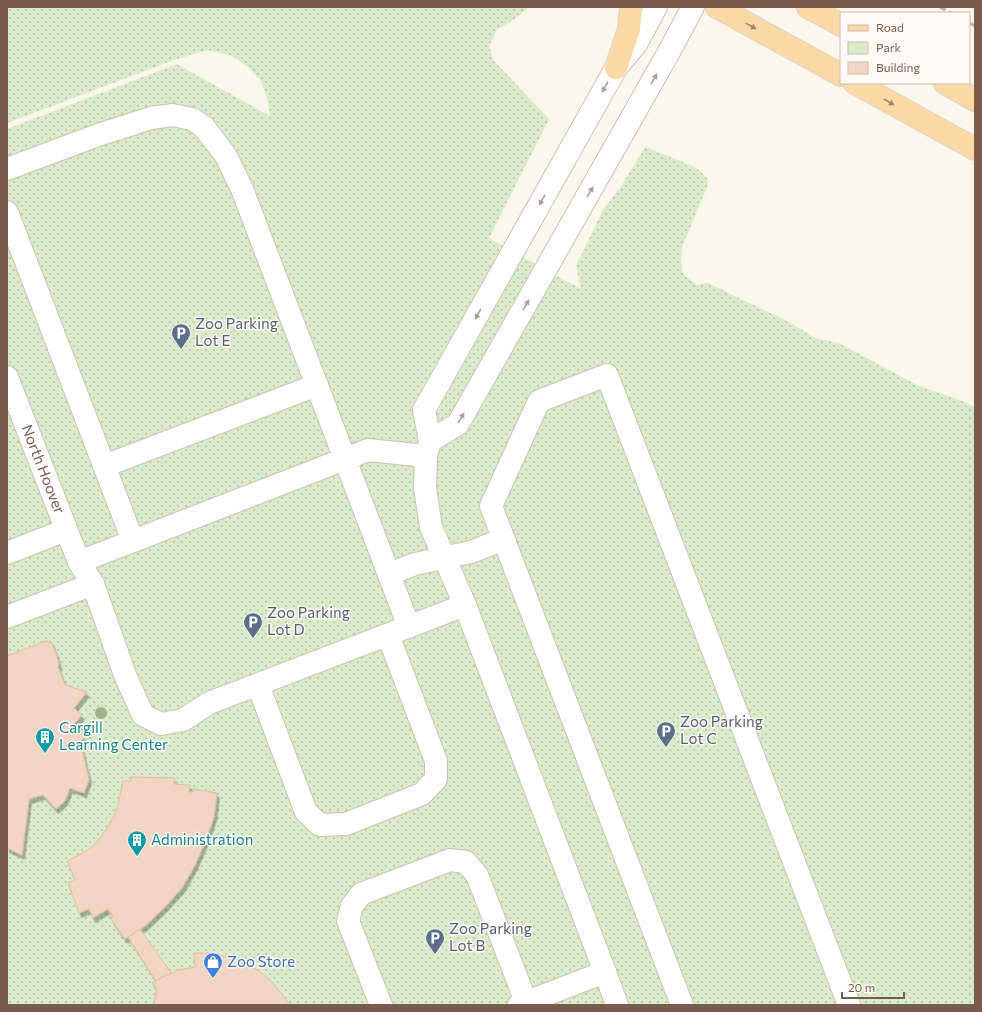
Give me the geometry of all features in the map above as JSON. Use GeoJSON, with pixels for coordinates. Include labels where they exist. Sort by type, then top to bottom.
{"type":"FeatureCollection","features":[{"type":"Feature","properties":{"kind":"main road"},"geometry":{"type":"LineString","coordinates":[[616,68],[628,30],[631,7]]}},
{"type":"Feature","properties":{"kind":"main road"},"geometry":{"type":"LineString","coordinates":[[717,7],[840,74]]}},
{"type":"Feature","properties":{"kind":"main road"},"geometry":{"type":"LineString","coordinates":[[808,7],[840,24]]}},
{"type":"Feature","properties":{"kind":"main road"},"geometry":{"type":"LineString","coordinates":[[857,84],[975,149]]}},
{"type":"Feature","properties":{"kind":"main road"},"geometry":{"type":"LineString","coordinates":[[946,84],[975,100]]}},
{"type":"Feature","properties":{"kind":"street"},"geometry":{"type":"LineString","coordinates":[[617,1005],[465,605],[431,527],[425,488],[428,448],[424,410],[616,68],[636,44],[656,7]]}},
{"type":"Feature","properties":{"kind":"street"},"geometry":{"type":"LineString","coordinates":[[78,562],[368,450],[428,448],[458,424],[667,57],[693,7]]}},
{"type":"Feature","properties":{"kind":"street"},"geometry":{"type":"LineString","coordinates":[[7,169],[98,134],[151,118],[172,115],[192,119],[204,127],[226,156],[242,189],[409,627]]}},
{"type":"Feature","properties":{"kind":"street"},"geometry":{"type":"LineString","coordinates":[[7,212],[133,541]]}},
{"type":"Feature","properties":{"kind":"street"},"geometry":{"type":"LineString","coordinates":[[682,1005],[491,506],[539,402],[607,375],[849,1005]]}},
{"type":"Feature","properties":{"kind":"street","name":"North Hoover"},"geometry":{"type":"LineString","coordinates":[[7,377],[78,562],[93,584],[125,675],[143,715],[161,724],[184,720],[209,703],[465,605]]}},
{"type":"Feature","properties":{"kind":"street"},"geometry":{"type":"LineString","coordinates":[[104,466],[317,385]]}},
{"type":"Feature","properties":{"kind":"street"},"geometry":{"type":"LineString","coordinates":[[7,553],[66,530]]}},
{"type":"Feature","properties":{"kind":"street"},"geometry":{"type":"LineString","coordinates":[[389,574],[415,564],[472,552],[504,539]]}},
{"type":"Feature","properties":{"kind":"street"},"geometry":{"type":"LineString","coordinates":[[7,617],[93,584]]}},
{"type":"Feature","properties":{"kind":"street"},"geometry":{"type":"LineString","coordinates":[[258,684],[306,812],[320,825],[346,824],[422,794],[436,779],[436,762],[388,635]]}},
{"type":"Feature","properties":{"kind":"street"},"geometry":{"type":"LineString","coordinates":[[381,1005],[348,921],[352,906],[361,894],[450,860],[466,862],[477,875],[523,1004],[550,1000],[605,972]]}},
{"type":"Feature","properties":{"kind":"green space"},"geometry":{"type":"Polygon","coordinates":[[[7,7],[527,7],[527,9],[513,20],[497,30],[489,46],[494,61],[549,119],[489,238],[581,289],[576,266],[603,210],[620,188],[645,147],[693,166],[707,178],[708,185],[682,247],[681,261],[683,274],[697,285],[708,283],[787,321],[818,339],[839,343],[917,385],[975,407],[975,1005],[7,1005],[7,129],[177,64],[270,116],[268,101],[261,81],[249,68],[232,56],[208,50],[174,60],[7,123],[7,7]]]}},
{"type":"Feature","properties":{"kind":"building","name":"Cargill Learning Center"},"geometry":{"type":"Polygon","coordinates":[[[46,641],[52,643],[59,663],[58,667],[65,685],[87,692],[74,708],[82,715],[72,726],[85,737],[80,742],[89,779],[84,793],[70,788],[65,801],[56,809],[43,795],[29,799],[22,855],[7,848],[7,656],[46,641]]]}},
{"type":"Feature","properties":{"kind":"building","name":"Administration"},"geometry":{"type":"Polygon","coordinates":[[[131,777],[175,778],[174,784],[190,785],[189,792],[193,792],[193,789],[217,793],[214,817],[205,842],[195,865],[182,888],[145,926],[125,939],[111,919],[113,917],[108,909],[93,918],[89,909],[79,913],[68,883],[75,880],[67,861],[93,846],[107,829],[118,805],[123,781],[131,781],[131,777]]]}},
{"type":"Feature","properties":{"kind":"building"},"geometry":{"type":"Polygon","coordinates":[[[140,929],[171,973],[156,981],[128,937],[140,929]]]}},
{"type":"Feature","properties":{"kind":"building","name":"Zoo Store"},"geometry":{"type":"Polygon","coordinates":[[[194,953],[210,953],[241,961],[259,971],[271,981],[289,1005],[154,1005],[157,989],[152,983],[179,970],[195,967],[194,953]]]}},
{"type":"Feature","properties":{"kind":"railway"},"geometry":{"type":"LineString","coordinates":[[940,7],[949,12]]}},
{"type":"Feature","properties":{"kind":"railway"},"geometry":{"type":"LineString","coordinates":[[970,24],[975,26]]}},
{"type":"Feature","properties":{"kind":"place","name":"Zoo Parking Lot E"},"geometry":{"type":"Point","coordinates":[181,350]}},
{"type":"Feature","properties":{"kind":"place","name":"Zoo Parking Lot D"},"geometry":{"type":"Point","coordinates":[253,639]}},
{"type":"Feature","properties":{"kind":"place","name":"Zoo Parking Lot C"},"geometry":{"type":"Point","coordinates":[666,748]}},
{"type":"Feature","properties":{"kind":"place","name":"Cargill Learning Center"},"geometry":{"type":"Point","coordinates":[45,754]}},
{"type":"Feature","properties":{"kind":"place","name":"Administration"},"geometry":{"type":"Point","coordinates":[137,857]}},
{"type":"Feature","properties":{"kind":"place","name":"Zoo Parking Lot B"},"geometry":{"type":"Point","coordinates":[435,955]}},
{"type":"Feature","properties":{"kind":"place","name":"Zoo Store"},"geometry":{"type":"Point","coordinates":[213,979]}}]}
